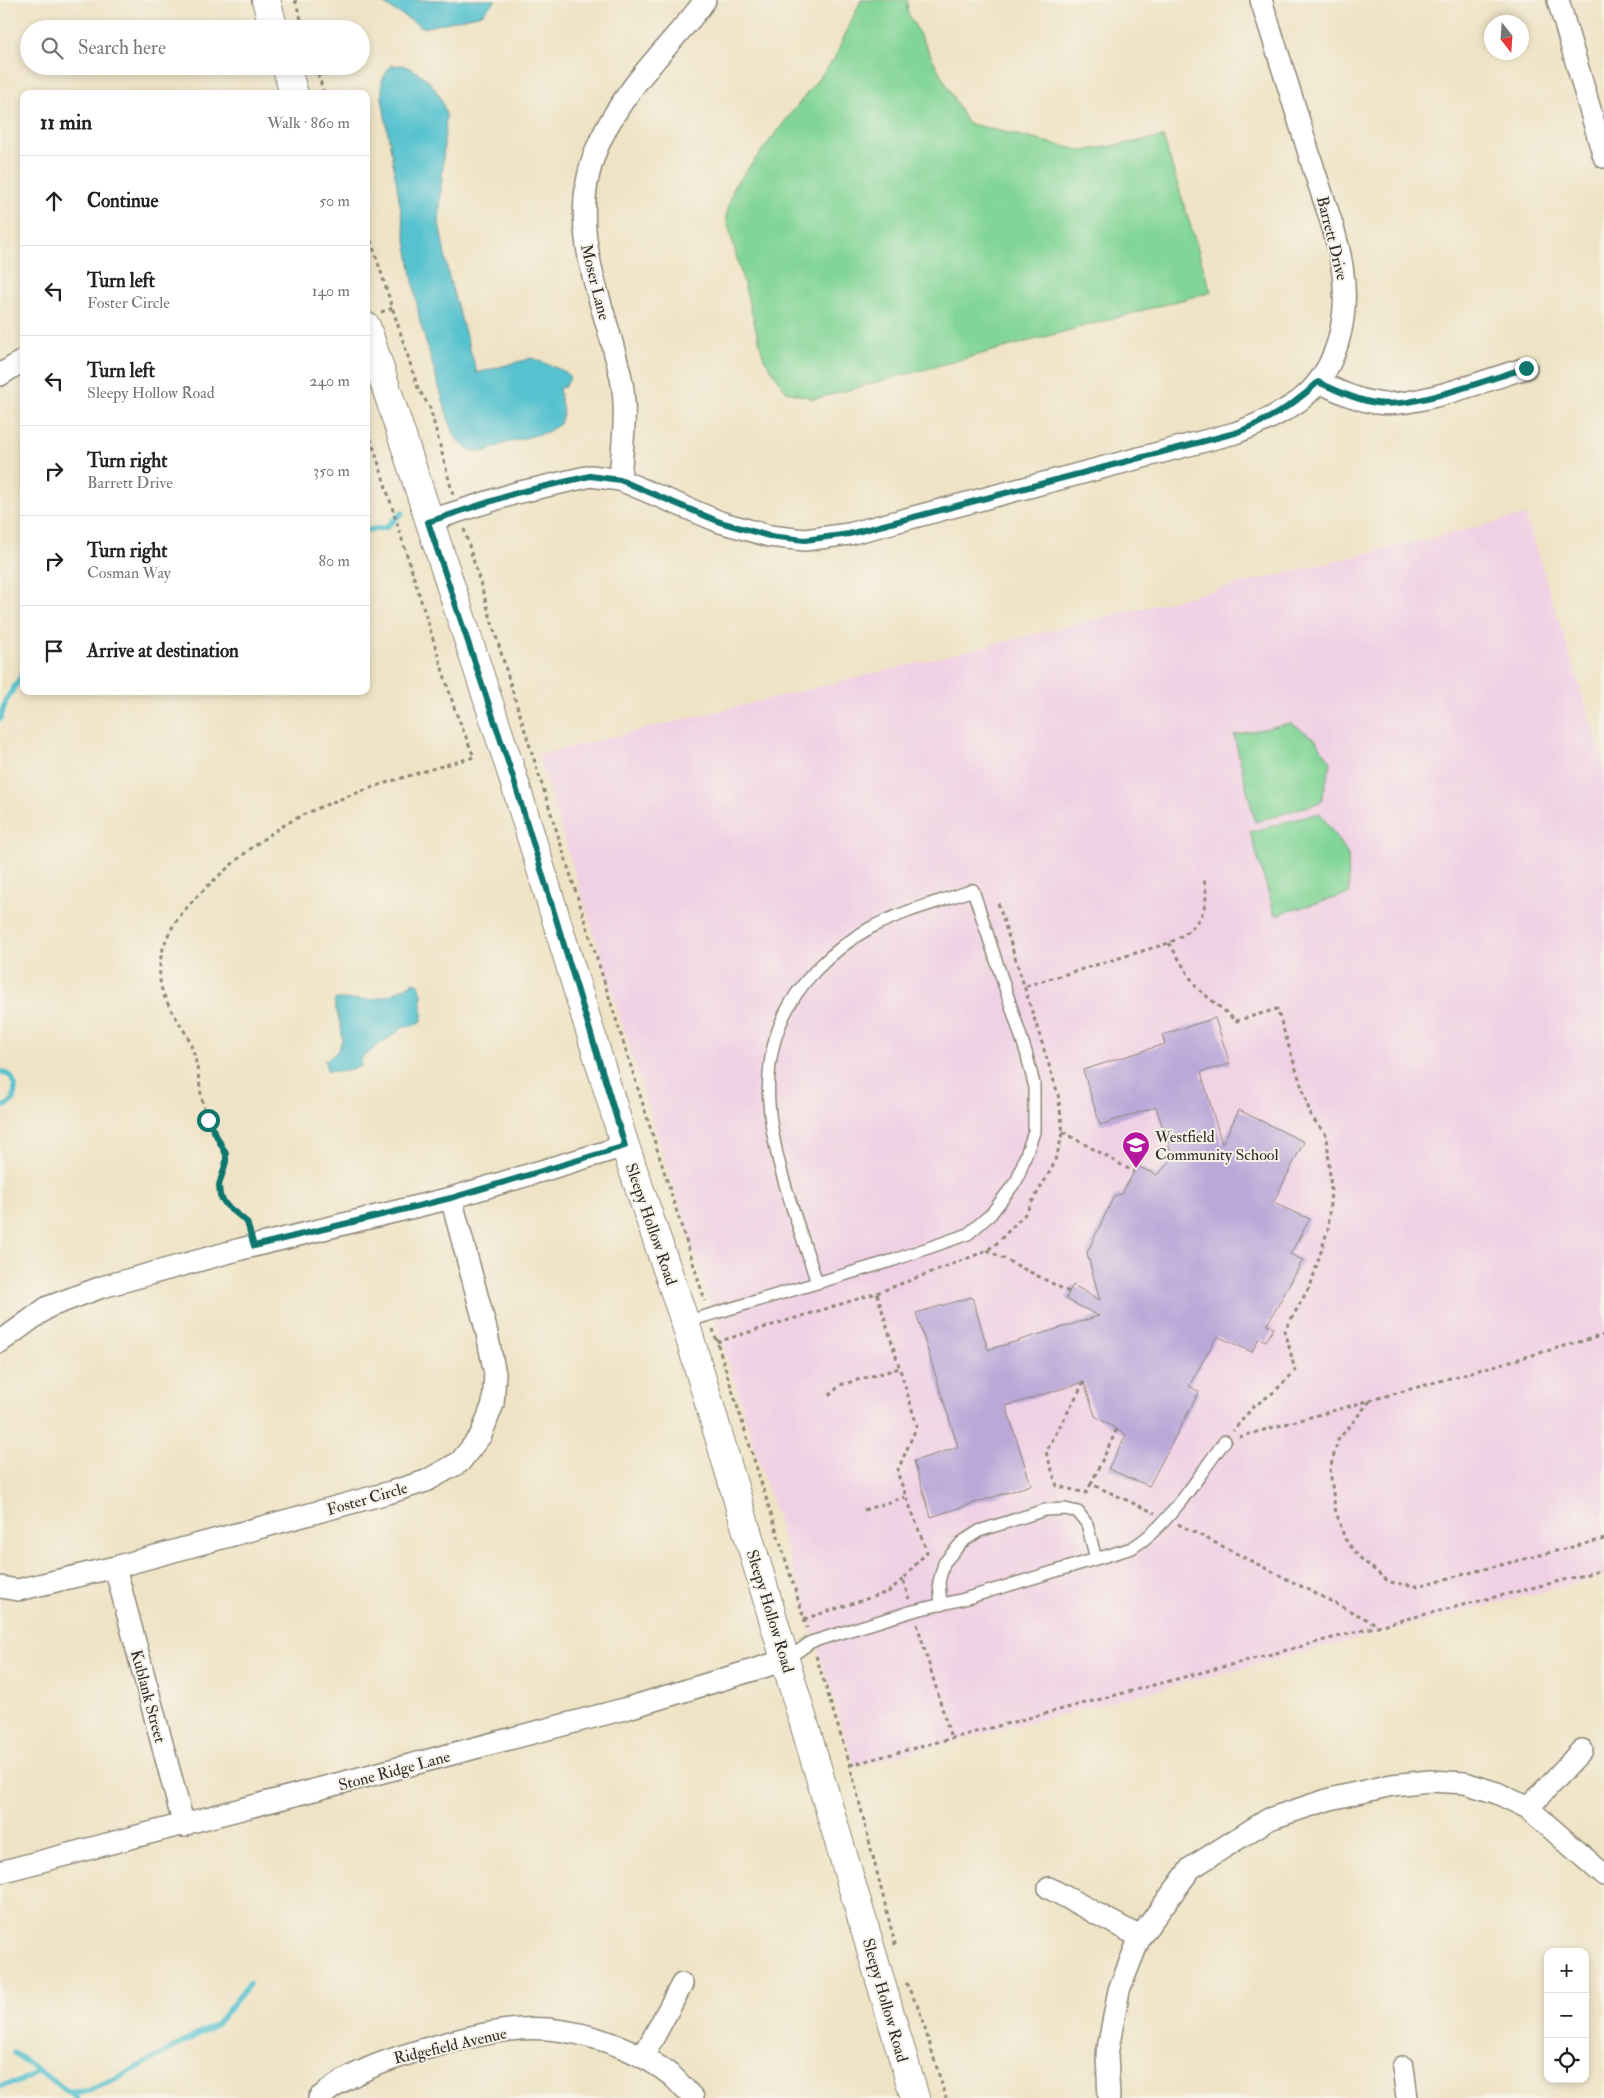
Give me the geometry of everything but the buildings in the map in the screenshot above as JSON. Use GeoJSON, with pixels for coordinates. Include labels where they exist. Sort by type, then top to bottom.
{"type":"FeatureCollection","features":[{"type":"Feature","properties":{"kind":"street"},"geometry":{"type":"LineString","coordinates":[[266,0],[272,20]]}},
{"type":"Feature","properties":{"kind":"street","name":"Moser Lane"},"geometry":{"type":"LineString","coordinates":[[620,480],[624,420],[622,379],[585,247],[586,177],[601,139],[619,107],[641,76],[705,0]]}},
{"type":"Feature","properties":{"kind":"street","name":"Barrett Drive"},"geometry":{"type":"LineString","coordinates":[[428,522],[516,493],[564,480],[590,476],[620,480],[720,522],[769,536],[805,540],[849,534],[1235,433],[1264,422],[1299,401],[1318,382],[1333,359],[1344,314],[1346,289],[1338,244],[1261,0]]}},
{"type":"Feature","properties":{"kind":"street"},"geometry":{"type":"LineString","coordinates":[[1558,0],[1604,157]]}},
{"type":"Feature","properties":{"kind":"street"},"geometry":{"type":"LineString","coordinates":[[289,75],[293,90]]}},
{"type":"Feature","properties":{"kind":"street","name":"Sleepy Hollow Road"},"geometry":{"type":"LineString","coordinates":[[370,339],[428,522],[512,774],[625,1146],[697,1318],[786,1660],[915,2098]]}},
{"type":"Feature","properties":{"kind":"street"},"geometry":{"type":"LineString","coordinates":[[0,375],[20,362]]}},
{"type":"Feature","properties":{"kind":"street"},"geometry":{"type":"LineString","coordinates":[[1318,382],[1355,398],[1379,404],[1408,403],[1526,368]]}},
{"type":"Feature","properties":{"kind":"street"},"geometry":{"type":"LineString","coordinates":[[0,1342],[48,1307],[102,1287],[254,1246],[451,1198],[625,1146]]}},
{"type":"Feature","properties":{"kind":"street","name":"Foster Circle"},"geometry":{"type":"LineString","coordinates":[[0,1586],[18,1590],[115,1566],[390,1492],[426,1481],[460,1462],[481,1435],[493,1404],[495,1374],[486,1329],[451,1198]]}},
{"type":"Feature","properties":{"kind":"street","name":"Kublank Street"},"geometry":{"type":"LineString","coordinates":[[115,1566],[184,1826]]}},
{"type":"Feature","properties":{"kind":"street","name":"Stone Ridge Lane"},"geometry":{"type":"LineString","coordinates":[[0,1872],[184,1826],[628,1708],[786,1660]]}},
{"type":"Feature","properties":{"kind":"street"},"geometry":{"type":"LineString","coordinates":[[1528,1808],[1582,1750]]}},
{"type":"Feature","properties":{"kind":"street"},"geometry":{"type":"LineString","coordinates":[[1109,2098],[1107,2054],[1119,1990],[1140,1937],[1191,1868],[1269,1819],[1330,1799],[1392,1785],[1430,1781],[1465,1783],[1497,1793],[1528,1808],[1604,1875]]}},
{"type":"Feature","properties":{"kind":"street"},"geometry":{"type":"LineString","coordinates":[[1049,1888],[1140,1937]]}},
{"type":"Feature","properties":{"kind":"street"},"geometry":{"type":"LineString","coordinates":[[643,2057],[682,1984]]}},
{"type":"Feature","properties":{"kind":"street","name":"Ridgefield Avenue"},"geometry":{"type":"LineString","coordinates":[[319,2098],[337,2083],[384,2060],[453,2041],[512,2030],[573,2033],[602,2040],[643,2057],[672,2077],[692,2098]]}},
{"type":"Feature","properties":{"kind":"street"},"geometry":{"type":"LineString","coordinates":[[1403,2067],[1407,2098]]}},
{"type":"Feature","properties":{"kind":"lane"},"geometry":{"type":"LineString","coordinates":[[697,1318],[817,1283],[948,1243],[968,1234],[984,1220],[1009,1192],[1026,1159],[1034,1132],[1036,1114],[1031,1069],[973,890],[889,919],[848,941],[810,976],[784,1013],[775,1039],[769,1070],[769,1117],[776,1152],[817,1283]]}},
{"type":"Feature","properties":{"kind":"lane"},"geometry":{"type":"LineString","coordinates":[[786,1660],[811,1642],[1132,1548],[1149,1538],[1166,1519],[1225,1441]]}},
{"type":"Feature","properties":{"kind":"lane"},"geometry":{"type":"LineString","coordinates":[[940,1604],[939,1582],[944,1563],[962,1542],[979,1531],[1045,1510],[1065,1509],[1078,1512],[1087,1524],[1096,1559]]}},
{"type":"Feature","properties":{"kind":"path"},"geometry":{"type":"LineString","coordinates":[[295,0],[301,20]]}},
{"type":"Feature","properties":{"kind":"path"},"geometry":{"type":"LineString","coordinates":[[319,75],[323,90]]}},
{"type":"Feature","properties":{"kind":"path"},"geometry":{"type":"LineString","coordinates":[[370,238],[418,388],[430,408],[458,512],[697,1318],[717,1342],[850,1765],[897,1951]]}},
{"type":"Feature","properties":{"kind":"path"},"geometry":{"type":"LineString","coordinates":[[254,1246],[247,1222],[227,1206],[220,1196],[219,1185],[226,1162],[226,1154],[208,1120],[190,1042],[162,990],[160,968],[165,939],[187,905],[244,854],[305,814],[373,787],[474,757],[455,710],[370,436]]}},
{"type":"Feature","properties":{"kind":"path"},"geometry":{"type":"LineString","coordinates":[[1026,986],[1169,943],[1191,931],[1204,909],[1207,898],[1203,877]]}},
{"type":"Feature","properties":{"kind":"path"},"geometry":{"type":"LineString","coordinates":[[717,1342],[877,1293],[987,1250],[1008,1234],[1025,1214],[1052,1168],[1063,1132],[1058,1094],[1026,986],[998,903]]}},
{"type":"Feature","properties":{"kind":"path"},"geometry":{"type":"LineString","coordinates":[[1169,943],[1196,987],[1236,1022],[1277,1009],[1311,1116],[1327,1136],[1331,1191],[1328,1229],[1311,1284],[1285,1330],[1296,1370],[1274,1392],[1253,1407],[1225,1441]]}},
{"type":"Feature","properties":{"kind":"path"},"geometry":{"type":"LineString","coordinates":[[1063,1132],[1134,1172]]}},
{"type":"Feature","properties":{"kind":"path"},"geometry":{"type":"LineString","coordinates":[[987,1250],[1069,1292]]}},
{"type":"Feature","properties":{"kind":"path"},"geometry":{"type":"LineString","coordinates":[[804,1619],[888,1592],[903,1579],[927,1552],[897,1472],[917,1426],[877,1293]]}},
{"type":"Feature","properties":{"kind":"path"},"geometry":{"type":"LineString","coordinates":[[1225,1441],[1604,1335]]}},
{"type":"Feature","properties":{"kind":"path"},"geometry":{"type":"LineString","coordinates":[[829,1396],[840,1384],[900,1368]]}},
{"type":"Feature","properties":{"kind":"path"},"geometry":{"type":"LineString","coordinates":[[1370,1401],[1338,1440],[1330,1469],[1335,1509],[1345,1539],[1359,1557],[1389,1582],[1417,1586],[1604,1539]]}},
{"type":"Feature","properties":{"kind":"path"},"geometry":{"type":"LineString","coordinates":[[1091,1484],[1117,1429]]}},
{"type":"Feature","properties":{"kind":"path"},"geometry":{"type":"LineString","coordinates":[[864,1510],[905,1497]]}},
{"type":"Feature","properties":{"kind":"path"},"geometry":{"type":"LineString","coordinates":[[850,1765],[1378,1626],[1604,1570]]}},
{"type":"Feature","properties":{"kind":"path"},"geometry":{"type":"LineString","coordinates":[[903,1579],[951,1738]]}},
{"type":"Feature","properties":{"kind":"path"},"geometry":{"type":"LineString","coordinates":[[905,1981],[919,2009],[946,2098]]}},
{"type":"Feature","properties":{"kind":"shaded area","name":"Westfield Community School"},"geometry":{"type":"Polygon","coordinates":[[[1525,515],[1604,762],[1604,1576],[855,1767],[538,755],[1525,515]]]}},
{"type":"Feature","properties":{"kind":"green space"},"geometry":{"type":"Polygon","coordinates":[[[861,0],[908,0],[907,11],[967,123],[1083,151],[1163,137],[1211,292],[815,399],[787,392],[764,359],[726,217],[734,186],[834,59],[861,0]]]}},
{"type":"Feature","properties":{"kind":"green space"},"geometry":{"type":"Polygon","coordinates":[[[1291,723],[1315,739],[1331,762],[1321,802],[1255,822],[1234,735],[1291,723]]]}},
{"type":"Feature","properties":{"kind":"green space"},"geometry":{"type":"Polygon","coordinates":[[[1320,813],[1348,855],[1349,894],[1275,915],[1250,832],[1320,813]]]}},
{"type":"Feature","properties":{"kind":"water"},"geometry":{"type":"Polygon","coordinates":[[[377,0],[496,0],[482,14],[424,28],[377,0]]]}},
{"type":"Feature","properties":{"kind":"water"},"geometry":{"type":"Polygon","coordinates":[[[402,65],[411,68],[425,78],[436,91],[444,106],[446,115],[439,222],[449,278],[477,373],[532,358],[566,372],[570,378],[565,387],[559,388],[563,413],[560,424],[547,432],[503,444],[484,452],[470,450],[457,440],[449,421],[420,322],[382,98],[382,80],[390,66],[402,65]]]}},
{"type":"Feature","properties":{"kind":"water"},"geometry":{"type":"Polygon","coordinates":[[[414,982],[419,984],[422,994],[422,1021],[415,1025],[404,1027],[362,1057],[361,1066],[339,1072],[327,1071],[325,1060],[339,1049],[342,1035],[334,1002],[336,999],[372,1000],[392,994],[414,982]]]}},
{"type":"Feature","properties":{"kind":"waterway"},"geometry":{"type":"LineString","coordinates":[[370,530],[385,528],[402,513]]}},
{"type":"Feature","properties":{"kind":"waterway"},"geometry":{"type":"LineString","coordinates":[[0,719],[6,700],[20,678]]}},
{"type":"Feature","properties":{"kind":"waterway"},"geometry":{"type":"LineString","coordinates":[[0,1071],[11,1076],[15,1086],[14,1099],[7,1105],[0,1107]]}},
{"type":"Feature","properties":{"kind":"waterway"},"geometry":{"type":"LineString","coordinates":[[72,2092],[88,2091],[116,2079],[217,2024],[249,1984]]}},
{"type":"Feature","properties":{"kind":"waterway"},"geometry":{"type":"LineString","coordinates":[[14,2053],[77,2098]]}},
{"type":"Feature","properties":{"kind":"waterway"},"geometry":{"type":"LineString","coordinates":[[0,2086],[30,2077],[37,2070]]}},
{"type":"Feature","properties":{"kind":"place","name":"Westfield Community School"},"geometry":{"type":"Point","coordinates":[1136,1169]}},
{"type":"Feature","properties":{"kind":"route"},"geometry":{"type":"LineString","coordinates":[[208,1120],[226,1154],[226,1162],[219,1185],[220,1196],[227,1206],[247,1222],[254,1246],[451,1198],[625,1146],[512,774],[428,522],[516,493],[564,480],[590,476],[620,480],[720,522],[769,536],[805,540],[849,534],[1235,433],[1264,422],[1299,401],[1318,382],[1355,398],[1379,404],[1408,403],[1526,368]]}}]}
